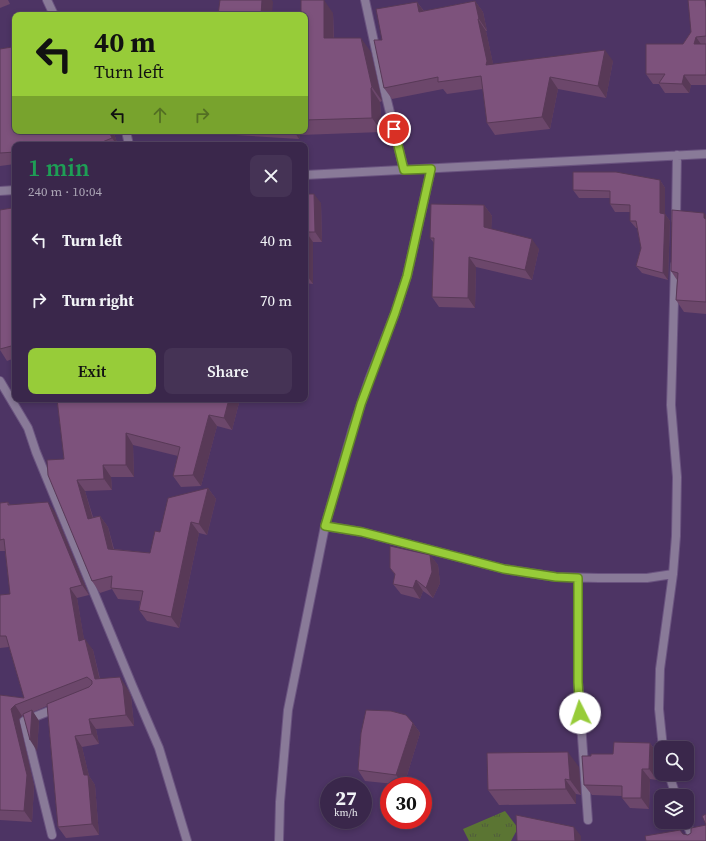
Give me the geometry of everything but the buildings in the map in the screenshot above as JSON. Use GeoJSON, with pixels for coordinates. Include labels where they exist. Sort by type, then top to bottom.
{"type":"FeatureCollection","features":[{"type":"Feature","properties":{"kind":"street"},"geometry":{"type":"LineString","coordinates":[[47,0],[53,12]]}},
{"type":"Feature","properties":{"kind":"street"},"geometry":{"type":"LineString","coordinates":[[365,0],[404,170]]}},
{"type":"Feature","properties":{"kind":"street"},"geometry":{"type":"LineString","coordinates":[[308,175],[706,154]]}},
{"type":"Feature","properties":{"kind":"street"},"geometry":{"type":"LineString","coordinates":[[675,225],[677,155]]}},
{"type":"Feature","properties":{"kind":"street"},"geometry":{"type":"LineString","coordinates":[[279,841],[280,802],[288,710],[325,526],[367,386],[395,313],[407,276],[431,169]]}},
{"type":"Feature","properties":{"kind":"street"},"geometry":{"type":"LineString","coordinates":[[0,191],[12,190]]}},
{"type":"Feature","properties":{"kind":"street"},"geometry":{"type":"LineString","coordinates":[[663,741],[659,709],[660,669],[673,574],[676,536],[677,477],[671,404],[675,256]]}},
{"type":"Feature","properties":{"kind":"street"},"geometry":{"type":"LineString","coordinates":[[0,381],[12,401]]}},
{"type":"Feature","properties":{"kind":"street"},"geometry":{"type":"LineString","coordinates":[[13,402],[28,428],[36,452],[159,748],[186,841]]}},
{"type":"Feature","properties":{"kind":"street"},"geometry":{"type":"LineString","coordinates":[[325,526],[362,532],[504,569],[556,577],[647,578],[673,574]]}},
{"type":"Feature","properties":{"kind":"street"},"geometry":{"type":"LineString","coordinates":[[578,578],[578,682],[588,820]]}},
{"type":"Feature","properties":{"kind":"street"},"geometry":{"type":"LineString","coordinates":[[52,835],[24,721],[66,704]]}},
{"type":"Feature","properties":{"kind":"street"},"geometry":{"type":"LineString","coordinates":[[689,829],[694,841]]}},
{"type":"Feature","properties":{"kind":"green space"},"geometry":{"type":"Polygon","coordinates":[[[505,811],[518,828],[511,841],[469,841],[463,829],[505,811]]]}},
{"type":"Feature","properties":{"kind":"route"},"geometry":{"type":"LineString","coordinates":[[394,129],[404,170],[431,169],[407,276],[353,428],[325,526],[362,532],[504,569],[556,577],[578,578],[578,682],[580,713]]}}]}
